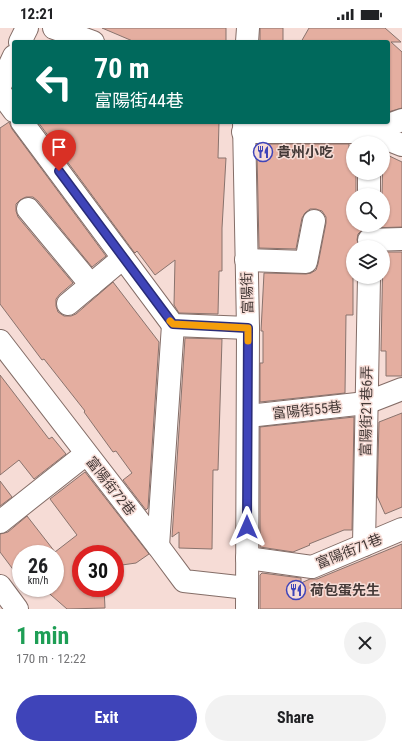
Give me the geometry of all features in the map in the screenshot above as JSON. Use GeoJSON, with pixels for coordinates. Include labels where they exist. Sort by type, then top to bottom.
{"type":"FeatureCollection","features":[{"type":"Feature","properties":{"kind":"street"},"geometry":{"type":"LineString","coordinates":[[21,40],[26,28]]}},
{"type":"Feature","properties":{"kind":"street"},"geometry":{"type":"LineString","coordinates":[[54,28],[87,40]]}},
{"type":"Feature","properties":{"kind":"street"},"geometry":{"type":"LineString","coordinates":[[248,28],[248,40]]}},
{"type":"Feature","properties":{"kind":"street"},"geometry":{"type":"LineString","coordinates":[[0,86],[12,60]]}},
{"type":"Feature","properties":{"kind":"street"},"geometry":{"type":"LineString","coordinates":[[0,92],[12,108]]}},
{"type":"Feature","properties":{"kind":"street"},"geometry":{"type":"LineString","coordinates":[[371,136],[402,120]]}},
{"type":"Feature","properties":{"kind":"street"},"geometry":{"type":"LineString","coordinates":[[23,124],[173,324],[158,546]]}},
{"type":"Feature","properties":{"kind":"street"},"geometry":{"type":"LineString","coordinates":[[243,127],[356,136]]}},
{"type":"Feature","properties":{"kind":"street","name":"富陽街"},"geometry":{"type":"LineString","coordinates":[[243,127],[248,328],[247,598]]}},
{"type":"Feature","properties":{"kind":"street"},"geometry":{"type":"LineString","coordinates":[[390,142],[402,145]]}},
{"type":"Feature","properties":{"kind":"street"},"geometry":{"type":"LineString","coordinates":[[28,209],[91,285]]}},
{"type":"Feature","properties":{"kind":"street"},"geometry":{"type":"LineString","coordinates":[[246,260],[306,262],[314,222]]}},
{"type":"Feature","properties":{"kind":"street"},"geometry":{"type":"LineString","coordinates":[[369,237],[402,239]]}},
{"type":"Feature","properties":{"kind":"street"},"geometry":{"type":"LineString","coordinates":[[68,304],[123,258]]}},
{"type":"Feature","properties":{"kind":"street","name":"富陽街21巷6弄"},"geometry":{"type":"LineString","coordinates":[[364,545],[368,284]]}},
{"type":"Feature","properties":{"kind":"street"},"geometry":{"type":"LineString","coordinates":[[173,324],[248,328]]}},
{"type":"Feature","properties":{"kind":"street","name":"富陽街72巷"},"geometry":{"type":"LineString","coordinates":[[0,341],[184,581],[247,598]]}},
{"type":"Feature","properties":{"kind":"street","name":"富陽街55巷"},"geometry":{"type":"LineString","coordinates":[[248,416],[366,403],[402,389]]}},
{"type":"Feature","properties":{"kind":"street"},"geometry":{"type":"LineString","coordinates":[[0,522],[86,454]]}},
{"type":"Feature","properties":{"kind":"street","name":"富陽街71巷"},"geometry":{"type":"LineString","coordinates":[[247,558],[312,567],[402,529]]}},
{"type":"Feature","properties":{"kind":"street"},"geometry":{"type":"LineString","coordinates":[[0,586],[17,609]]}},
{"type":"Feature","properties":{"kind":"building"},"geometry":{"type":"Polygon","coordinates":[[[102,28],[226,28],[226,40],[130,40],[102,28]]]}},
{"type":"Feature","properties":{"kind":"building"},"geometry":{"type":"Polygon","coordinates":[[[260,28],[283,28],[283,40],[260,40],[260,28]]]}},
{"type":"Feature","properties":{"kind":"building"},"geometry":{"type":"Polygon","coordinates":[[[309,28],[385,28],[401,42],[391,42],[402,52],[402,108],[390,111],[390,40],[302,40],[309,28]]]}},
{"type":"Feature","properties":{"kind":"building"},"geometry":{"type":"Polygon","coordinates":[[[9,122],[12,129],[106,256],[92,267],[38,201],[33,197],[26,197],[16,204],[18,217],[73,283],[56,299],[58,312],[64,316],[76,314],[113,282],[159,342],[148,508],[146,510],[123,480],[132,473],[116,451],[113,452],[84,412],[85,411],[44,359],[42,360],[0,304],[0,128],[9,122]]]}},
{"type":"Feature","properties":{"kind":"building"},"geometry":{"type":"Polygon","coordinates":[[[39,124],[219,124],[218,158],[226,158],[222,228],[222,271],[219,271],[218,314],[179,313],[174,305],[175,260],[155,275],[137,251],[135,253],[39,124]]]}},
{"type":"Feature","properties":{"kind":"building"},"geometry":{"type":"Polygon","coordinates":[[[265,144],[346,144],[346,180],[356,180],[356,188],[346,188],[346,232],[360,232],[357,240],[346,240],[346,284],[353,284],[353,315],[346,315],[345,393],[260,402],[260,363],[263,363],[263,331],[261,331],[264,273],[306,274],[316,270],[326,223],[326,217],[322,211],[310,209],[302,218],[296,249],[259,248],[257,154],[265,155],[265,144]]]}},
{"type":"Feature","properties":{"kind":"building"},"geometry":{"type":"Polygon","coordinates":[[[390,156],[402,162],[402,227],[390,227],[390,188],[382,188],[382,180],[390,180],[390,156]]]}},
{"type":"Feature","properties":{"kind":"building"},"geometry":{"type":"Polygon","coordinates":[[[390,252],[402,252],[402,376],[386,376],[386,351],[381,351],[382,284],[390,284],[390,252]]]}},
{"type":"Feature","properties":{"kind":"building"},"geometry":{"type":"Polygon","coordinates":[[[185,338],[222,339],[218,470],[213,470],[212,549],[179,548],[179,532],[172,537],[185,338]]]}},
{"type":"Feature","properties":{"kind":"building"},"geometry":{"type":"Polygon","coordinates":[[[0,375],[49,439],[52,437],[66,454],[34,479],[19,460],[0,475],[0,375]]]}},
{"type":"Feature","properties":{"kind":"building"},"geometry":{"type":"Polygon","coordinates":[[[402,413],[402,507],[385,514],[377,496],[379,422],[402,413]]]}},
{"type":"Feature","properties":{"kind":"building"},"geometry":{"type":"Polygon","coordinates":[[[354,417],[352,530],[344,530],[293,552],[260,547],[260,427],[354,417]]]}},
{"type":"Feature","properties":{"kind":"building"},"geometry":{"type":"Polygon","coordinates":[[[85,472],[149,554],[136,563],[124,565],[124,545],[72,545],[72,597],[104,597],[105,608],[67,609],[53,597],[64,597],[64,545],[77,535],[50,499],[85,472]]]}},
{"type":"Feature","properties":{"kind":"building"},"geometry":{"type":"Polygon","coordinates":[[[0,481],[12,497],[0,506],[0,481]]]}},
{"type":"Feature","properties":{"kind":"building"},"geometry":{"type":"Polygon","coordinates":[[[27,516],[50,545],[12,545],[12,568],[0,552],[0,534],[8,532],[27,516]]]}},
{"type":"Feature","properties":{"kind":"building"},"geometry":{"type":"Polygon","coordinates":[[[402,544],[402,609],[260,609],[260,575],[262,573],[301,578],[301,583],[310,579],[317,579],[402,544]]]}},
{"type":"Feature","properties":{"kind":"slow traffic"},"geometry":{"type":"LineString","coordinates":[[170,321],[173,324],[248,328],[248,341]]}},
{"type":"Feature","properties":{"kind":"place","name":"貴州小吃"},"geometry":{"type":"Point","coordinates":[263,152]}},
{"type":"Feature","properties":{"kind":"place","name":"荷包蛋先生"},"geometry":{"type":"Point","coordinates":[296,590]}},
{"type":"Feature","properties":{"kind":"route"},"geometry":{"type":"LineString","coordinates":[[59,171],[173,324],[248,328],[247,527]]}}]}
